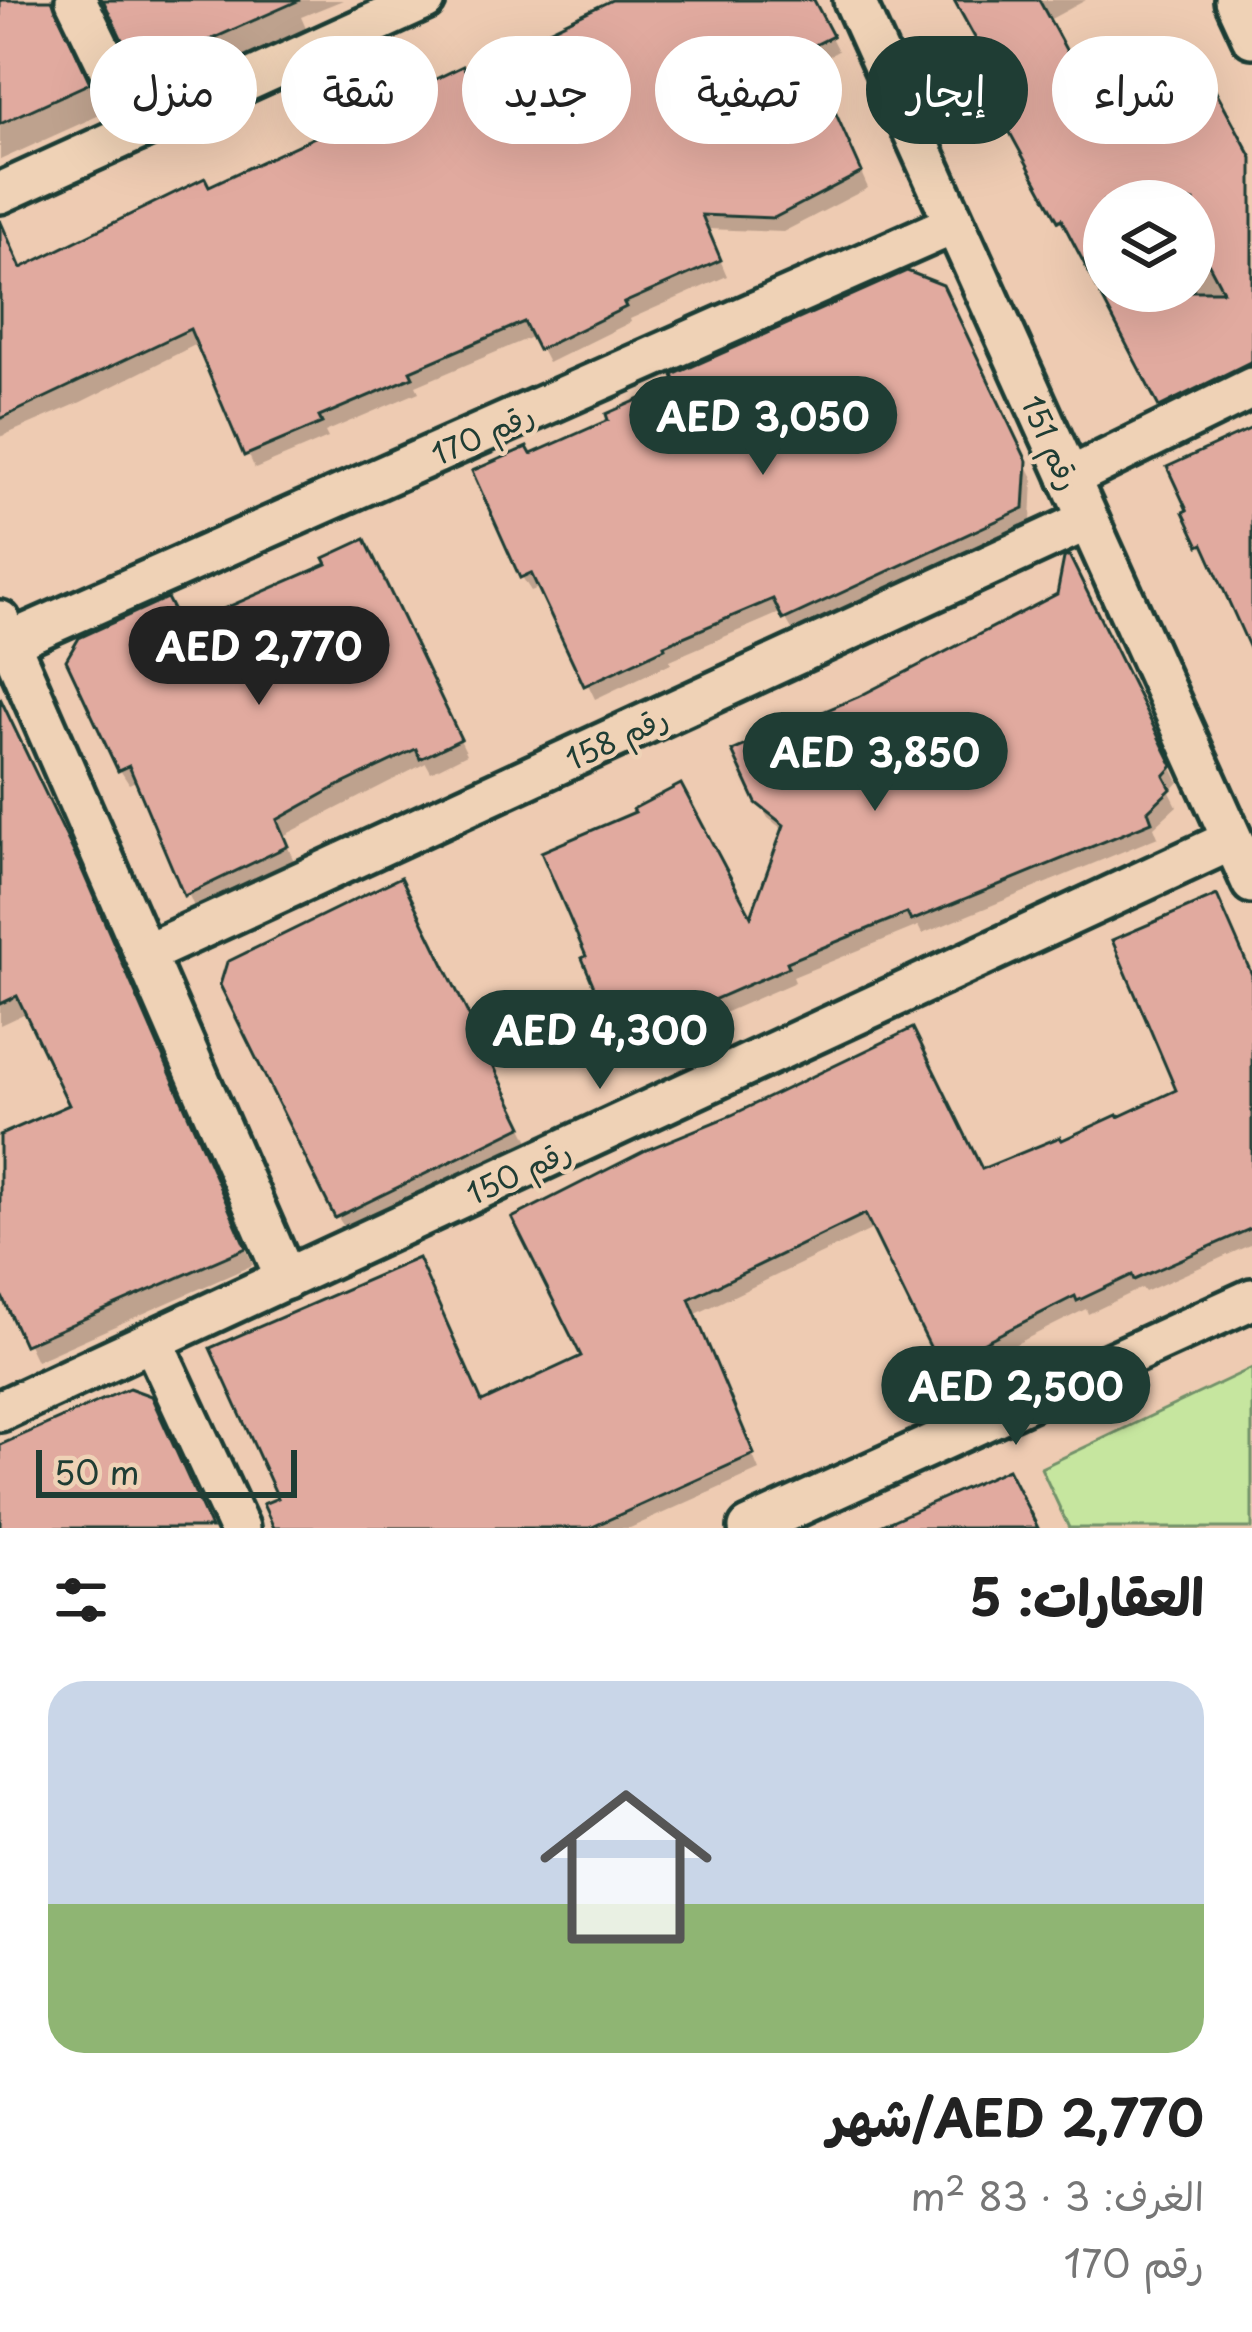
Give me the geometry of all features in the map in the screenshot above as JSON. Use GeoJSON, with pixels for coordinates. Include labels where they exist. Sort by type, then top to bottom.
{"type":"FeatureCollection","features":[{"type":"Feature","properties":{"kind":"street"},"geometry":{"type":"LineString","coordinates":[[76,0],[93,36]]}},
{"type":"Feature","properties":{"kind":"street"},"geometry":{"type":"LineString","coordinates":[[257,76],[424,0]]}},
{"type":"Feature","properties":{"kind":"street","name":"رقم 151"},"geometry":{"type":"LineString","coordinates":[[854,0],[1252,883]]}},
{"type":"Feature","properties":{"kind":"street"},"geometry":{"type":"LineString","coordinates":[[1235,0],[1252,37]]}},
{"type":"Feature","properties":{"kind":"street"},"geometry":{"type":"LineString","coordinates":[[0,193],[108,144]]}},
{"type":"Feature","properties":{"kind":"street","name":"رقم 170"},"geometry":{"type":"LineString","coordinates":[[4,632],[954,224]]}},
{"type":"Feature","properties":{"kind":"street"},"geometry":{"type":"LineString","coordinates":[[1069,478],[1252,388]]}},
{"type":"Feature","properties":{"kind":"street","name":"رقم 158"},"geometry":{"type":"LineString","coordinates":[[145,954],[1088,520]]}},
{"type":"Feature","properties":{"kind":"street"},"geometry":{"type":"LineString","coordinates":[[4,632],[286,1279]]}},
{"type":"Feature","properties":{"kind":"street","name":"رقم 150"},"geometry":{"type":"LineString","coordinates":[[3,1401],[152,1342],[1232,840]]}},
{"type":"Feature","properties":{"kind":"street"},"geometry":{"type":"LineString","coordinates":[[749,1528],[1252,1299]]}},
{"type":"Feature","properties":{"kind":"street"},"geometry":{"type":"LineString","coordinates":[[152,1342],[239,1528]]}},
{"type":"Feature","properties":{"kind":"green space"},"geometry":{"type":"Polygon","coordinates":[[[1252,1368],[1252,1528],[1069,1528],[1041,1468],[1252,1368]]]}},
{"type":"Feature","properties":{"kind":"building"},"geometry":{"type":"Polygon","coordinates":[[[0,0],[52,0],[90,83],[0,124],[0,0]]]}},
{"type":"Feature","properties":{"kind":"building"},"geometry":{"type":"Polygon","coordinates":[[[103,0],[300,0],[219,36],[120,36],[103,0]]]}},
{"type":"Feature","properties":{"kind":"building"},"geometry":{"type":"Polygon","coordinates":[[[612,0],[814,0],[833,36],[655,36],[655,144],[842,144],[842,127],[862,172],[774,218],[702,215],[721,260],[624,303],[626,307],[538,350],[524,322],[410,371],[413,377],[244,456],[190,329],[0,419],[0,220],[21,268],[205,178],[209,186],[300,144],[438,144],[438,78],[462,66],[462,144],[631,144],[631,36],[536,36],[612,0]]]}},
{"type":"Feature","properties":{"kind":"building"},"geometry":{"type":"Polygon","coordinates":[[[954,0],[1039,0],[1059,36],[1052,36],[1052,144],[1218,144],[1218,95],[1252,158],[1252,361],[1159,407],[1109,312],[1215,312],[1215,291],[1223,291],[1215,276],[1215,180],[1083,180],[1083,261],[1061,219],[1058,221],[1016,144],[1028,144],[1028,36],[974,36],[954,0]]]}},
{"type":"Feature","properties":{"kind":"building"},"geometry":{"type":"Polygon","coordinates":[[[907,271],[943,285],[1027,461],[1024,508],[783,620],[773,599],[664,645],[584,686],[531,573],[520,578],[472,471],[527,447],[531,454],[608,420],[606,414],[676,383],[673,375],[907,271]]]}},
{"type":"Feature","properties":{"kind":"building"},"geometry":{"type":"Polygon","coordinates":[[[1252,428],[1252,653],[1203,544],[1199,546],[1183,512],[1187,510],[1167,467],[1252,428]]]}},
{"type":"Feature","properties":{"kind":"building"},"geometry":{"type":"Polygon","coordinates":[[[365,539],[461,739],[420,759],[416,749],[277,820],[288,846],[184,896],[129,766],[118,771],[66,660],[79,638],[167,598],[182,627],[327,564],[324,558],[365,539]]]}},
{"type":"Feature","properties":{"kind":"building"},"geometry":{"type":"Polygon","coordinates":[[[1069,555],[1173,766],[1164,776],[1171,789],[1148,811],[1152,822],[911,921],[907,913],[787,962],[789,967],[617,1042],[541,852],[635,812],[633,809],[681,784],[751,916],[784,825],[756,803],[732,751],[858,697],[1057,594],[1064,558],[1069,555]]]}},
{"type":"Feature","properties":{"kind":"building"},"geometry":{"type":"Polygon","coordinates":[[[0,698],[79,863],[246,1248],[24,1345],[0,1292],[0,1135],[69,1105],[17,996],[0,1004],[0,698]]]}},
{"type":"Feature","properties":{"kind":"building"},"geometry":{"type":"Polygon","coordinates":[[[401,877],[523,1126],[335,1218],[220,985],[227,962],[401,877]]]}},
{"type":"Feature","properties":{"kind":"building"},"geometry":{"type":"Polygon","coordinates":[[[1217,895],[1252,975],[1252,1228],[1134,1280],[1132,1275],[1077,1301],[1075,1296],[939,1365],[865,1214],[689,1299],[754,1454],[590,1528],[274,1528],[263,1504],[278,1498],[210,1348],[418,1258],[482,1402],[581,1356],[512,1218],[646,1150],[732,1115],[913,1028],[982,1169],[1118,1117],[1176,1090],[1112,940],[1217,895]]]}},
{"type":"Feature","properties":{"kind":"building"},"geometry":{"type":"Polygon","coordinates":[[[129,1388],[151,1396],[211,1528],[0,1528],[0,1445],[129,1388]]]}},
{"type":"Feature","properties":{"kind":"building"},"geometry":{"type":"Polygon","coordinates":[[[1008,1469],[1038,1528],[876,1528],[1008,1469]]]}}]}
